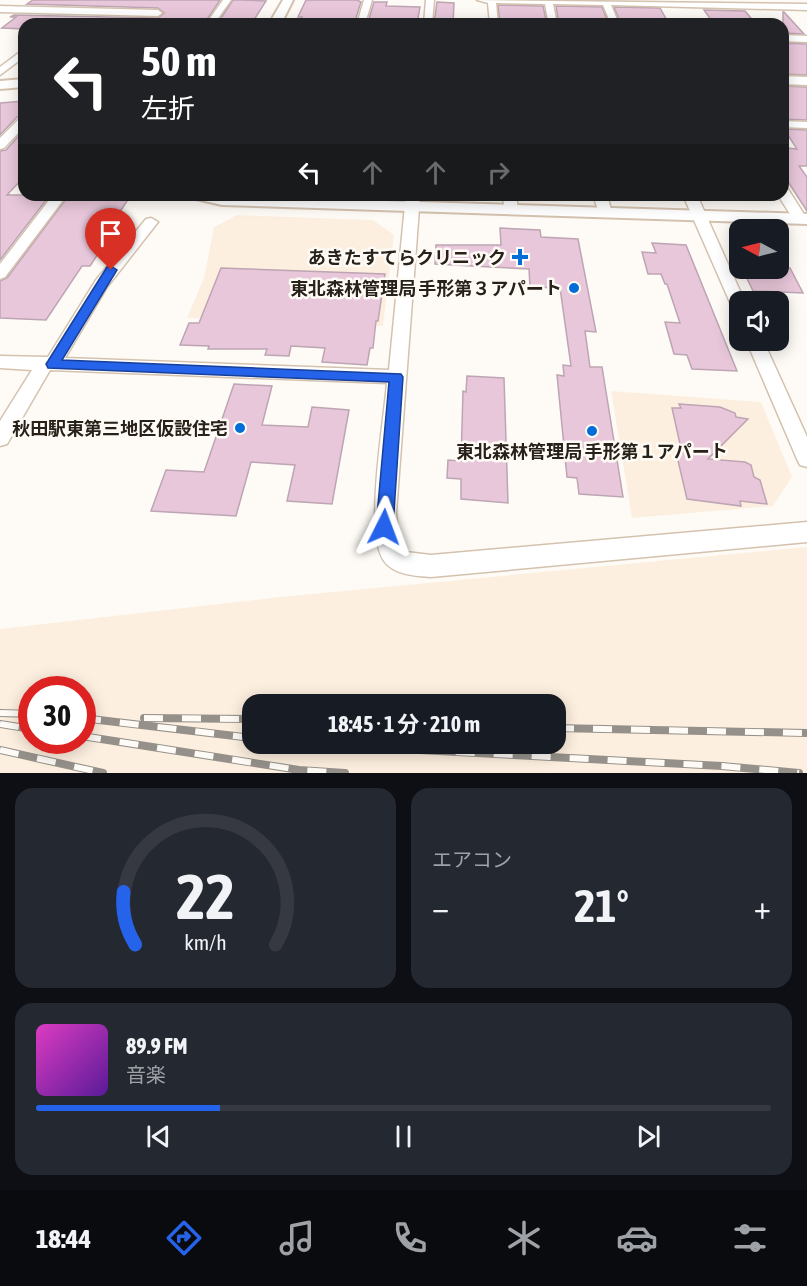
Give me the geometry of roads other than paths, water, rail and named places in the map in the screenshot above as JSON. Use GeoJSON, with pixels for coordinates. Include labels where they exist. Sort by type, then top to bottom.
{"type":"FeatureCollection","features":[{"type":"Feature","properties":{"kind":"street"},"geometry":{"type":"LineString","coordinates":[[214,18],[227,0]]}},
{"type":"Feature","properties":{"kind":"street"},"geometry":{"type":"LineString","coordinates":[[278,18],[288,0]]}},
{"type":"Feature","properties":{"kind":"street"},"geometry":{"type":"LineString","coordinates":[[363,18],[368,0]]}},
{"type":"Feature","properties":{"kind":"street"},"geometry":{"type":"LineString","coordinates":[[428,18],[430,0]]}},
{"type":"Feature","properties":{"kind":"street"},"geometry":{"type":"LineString","coordinates":[[481,0],[807,5]]}},
{"type":"Feature","properties":{"kind":"street"},"geometry":{"type":"LineString","coordinates":[[492,0],[494,18]]}},
{"type":"Feature","properties":{"kind":"street"},"geometry":{"type":"LineString","coordinates":[[803,0],[807,5]]}},
{"type":"Feature","properties":{"kind":"street"},"geometry":{"type":"LineString","coordinates":[[548,1],[552,18]]}},
{"type":"Feature","properties":{"kind":"street"},"geometry":{"type":"LineString","coordinates":[[605,1],[612,18]]}},
{"type":"Feature","properties":{"kind":"street"},"geometry":{"type":"LineString","coordinates":[[0,9],[161,10],[154,18]]}},
{"type":"Feature","properties":{"kind":"street"},"geometry":{"type":"LineString","coordinates":[[0,20],[14,10]]}},
{"type":"Feature","properties":{"kind":"street"},"geometry":{"type":"LineString","coordinates":[[63,18],[71,11]]}},
{"type":"Feature","properties":{"kind":"street"},"geometry":{"type":"LineString","coordinates":[[789,38],[807,39]]}},
{"type":"Feature","properties":{"kind":"street"},"geometry":{"type":"LineString","coordinates":[[0,72],[5,64],[18,55]]}},
{"type":"Feature","properties":{"kind":"street"},"geometry":{"type":"LineString","coordinates":[[789,80],[807,81]]}},
{"type":"Feature","properties":{"kind":"street"},"geometry":{"type":"LineString","coordinates":[[0,85],[18,83]]}},
{"type":"Feature","properties":{"kind":"street"},"geometry":{"type":"LineString","coordinates":[[789,87],[807,88]]}},
{"type":"Feature","properties":{"kind":"street"},"geometry":{"type":"LineString","coordinates":[[0,124],[18,122]]}},
{"type":"Feature","properties":{"kind":"street"},"geometry":{"type":"LineString","coordinates":[[789,124],[807,125]]}},
{"type":"Feature","properties":{"kind":"street"},"geometry":{"type":"LineString","coordinates":[[0,145],[18,126]]}},
{"type":"Feature","properties":{"kind":"street"},"geometry":{"type":"LineString","coordinates":[[789,200],[803,219]]}},
{"type":"Feature","properties":{"kind":"street"},"geometry":{"type":"LineString","coordinates":[[0,274],[55,201]]}},
{"type":"Feature","properties":{"kind":"street"},"geometry":{"type":"LineString","coordinates":[[803,219],[605,213],[510,202],[412,201],[384,527],[390,552],[405,564],[430,566],[807,532]]}},
{"type":"Feature","properties":{"kind":"street"},"geometry":{"type":"LineString","coordinates":[[602,201],[605,213]]}},
{"type":"Feature","properties":{"kind":"street"},"geometry":{"type":"LineString","coordinates":[[693,201],[733,291]]}},
{"type":"Feature","properties":{"kind":"street"},"geometry":{"type":"LineString","coordinates":[[0,438],[101,284],[151,222]]}},
{"type":"Feature","properties":{"kind":"street"},"geometry":{"type":"LineString","coordinates":[[759,351],[807,459]]}},
{"type":"Feature","properties":{"kind":"street"},"geometry":{"type":"LineString","coordinates":[[0,362],[396,377]]}},
{"type":"Feature","properties":{"kind":"railway"},"geometry":{"type":"LineString","coordinates":[[0,713],[18,714]]}},
{"type":"Feature","properties":{"kind":"railway"},"geometry":{"type":"LineString","coordinates":[[144,718],[242,719]]}},
{"type":"Feature","properties":{"kind":"railway"},"geometry":{"type":"LineString","coordinates":[[96,720],[242,737]]}},
{"type":"Feature","properties":{"kind":"railway"},"geometry":{"type":"LineString","coordinates":[[0,724],[18,727]]}},
{"type":"Feature","properties":{"kind":"railway"},"geometry":{"type":"LineString","coordinates":[[566,728],[807,733]]}},
{"type":"Feature","properties":{"kind":"railway"},"geometry":{"type":"LineString","coordinates":[[96,738],[299,770],[345,773]]}},
{"type":"Feature","properties":{"kind":"railway"},"geometry":{"type":"LineString","coordinates":[[0,750],[103,773]]}},
{"type":"Feature","properties":{"kind":"railway"},"geometry":{"type":"LineString","coordinates":[[494,754],[722,766],[799,773]]}},
{"type":"Feature","properties":{"kind":"place","name":"あきたすてらクリニック"},"geometry":{"type":"Point","coordinates":[520,257]}},
{"type":"Feature","properties":{"kind":"place","name":"東北森林管理局 手形第３アパート"},"geometry":{"type":"Point","coordinates":[574,288]}},
{"type":"Feature","properties":{"kind":"place","name":"秋田駅東第三地区仮設住宅"},"geometry":{"type":"Point","coordinates":[240,428]}},
{"type":"Feature","properties":{"kind":"place","name":"東北森林管理局 手形第１アパート"},"geometry":{"type":"Point","coordinates":[592,431]}}]}
